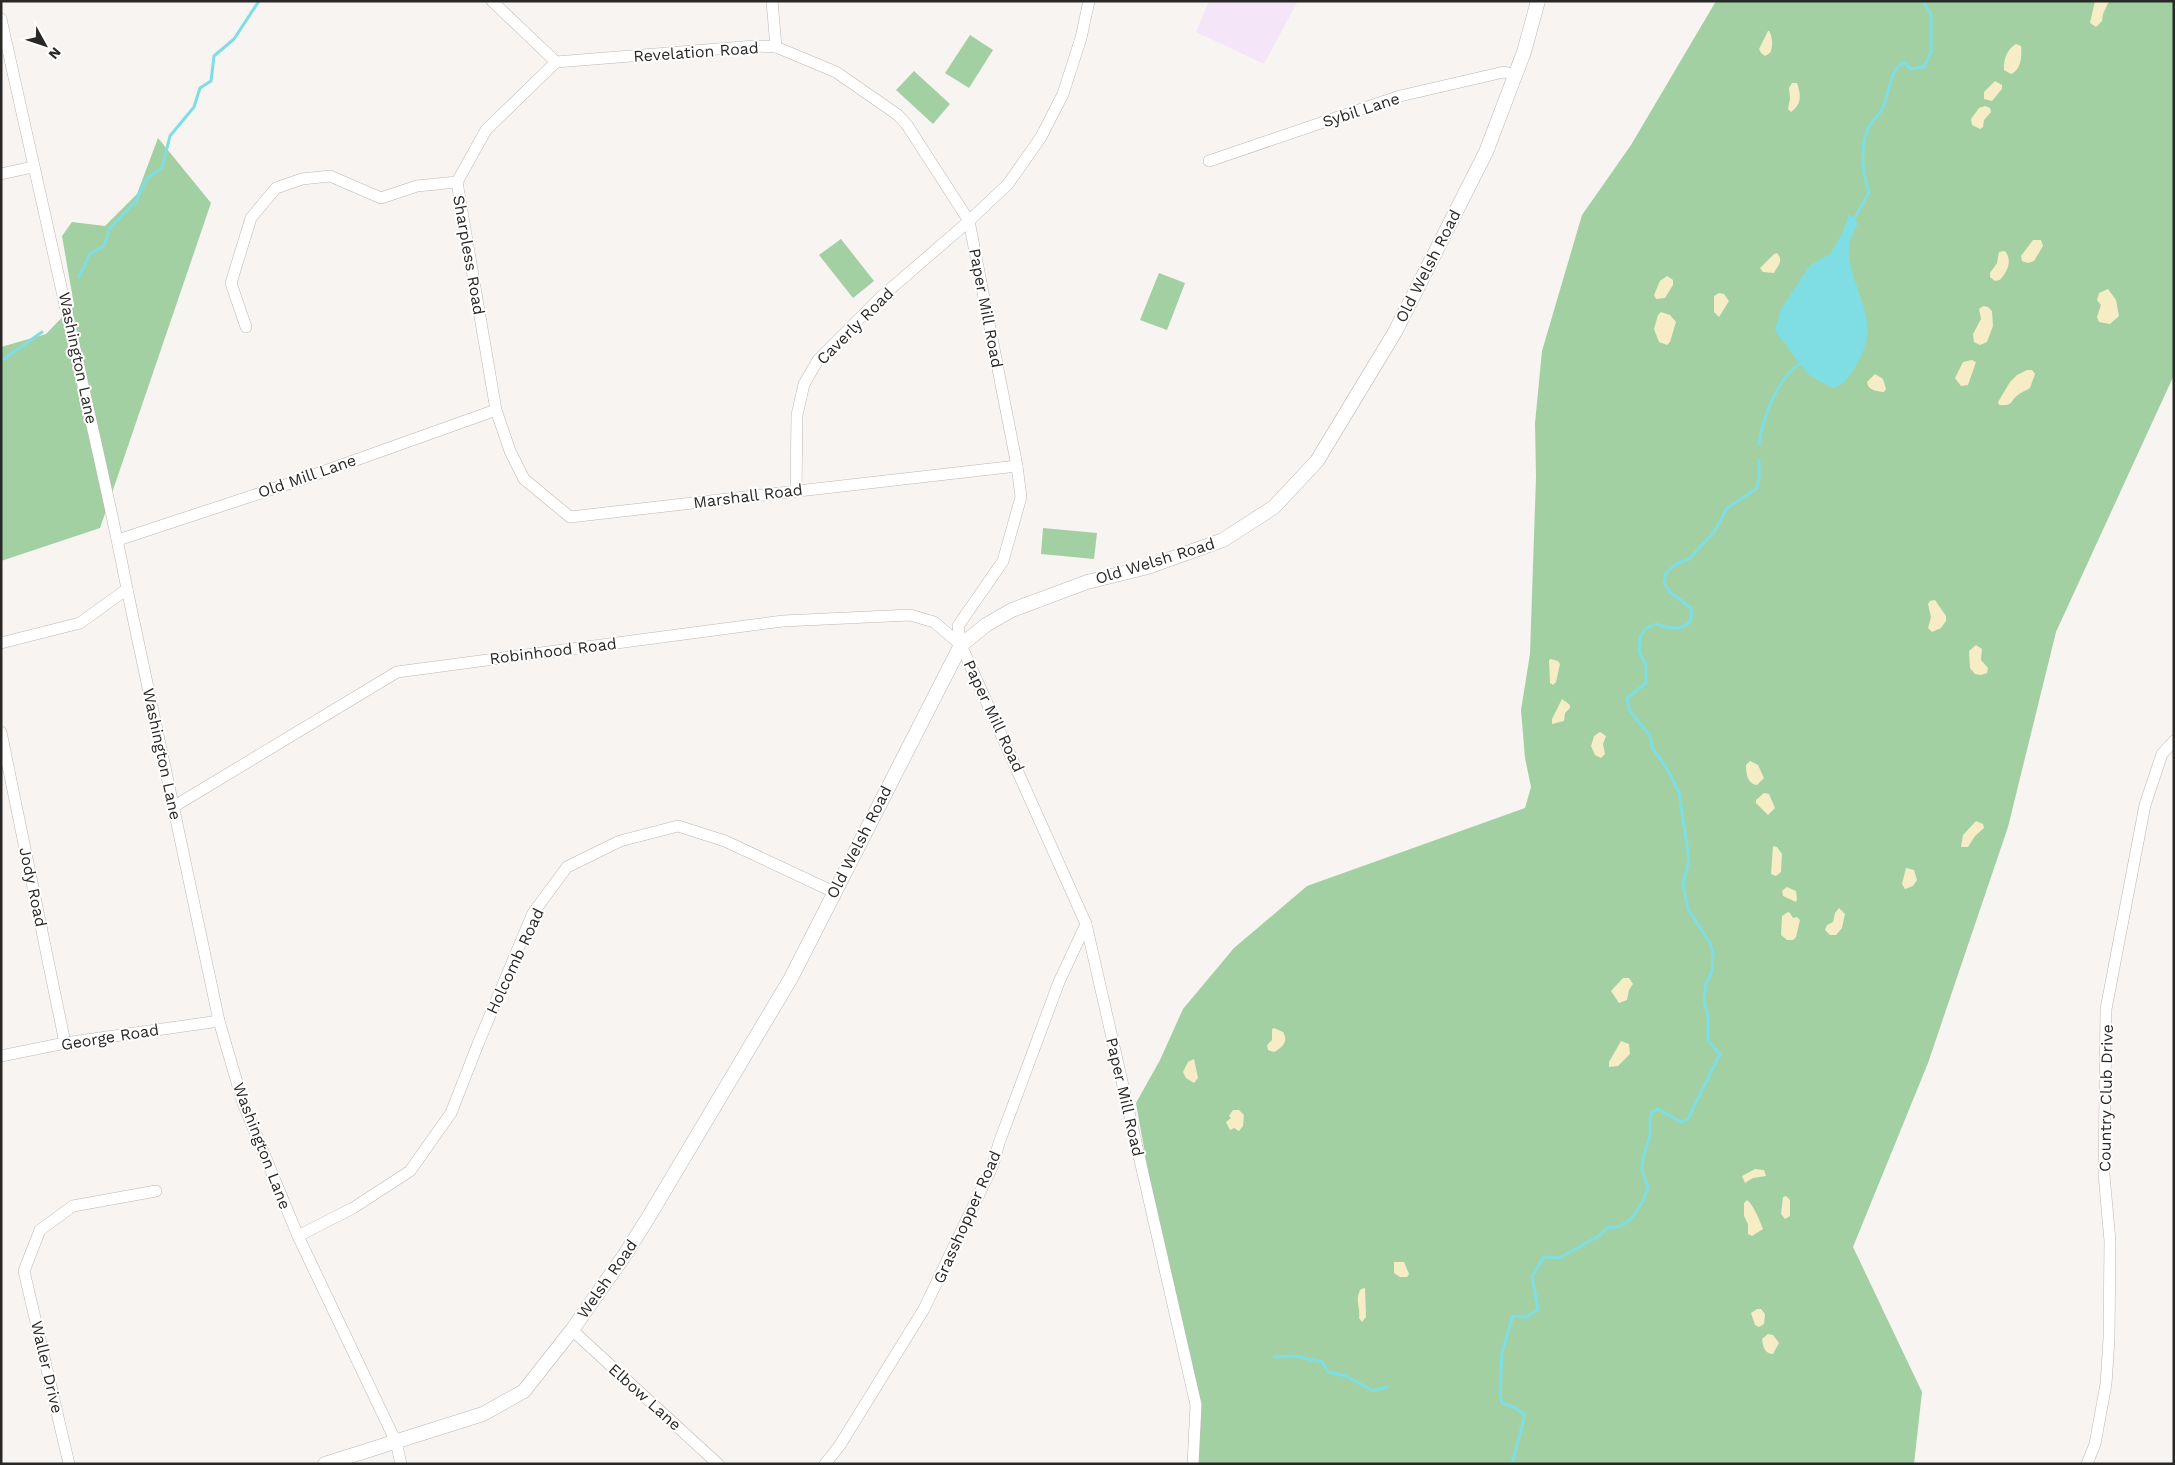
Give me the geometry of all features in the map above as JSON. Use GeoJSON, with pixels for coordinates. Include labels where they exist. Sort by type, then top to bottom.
{"type":"FeatureCollection","features":[{"type":"Feature","properties":{"kind":"main road","name":"Old Welsh Road"},"geometry":{"type":"LineString","coordinates":[[791,978],[961,645],[986,625],[1012,610],[1087,582],[1148,567],[1223,540],[1274,507],[1322,456],[1395,332],[1486,152],[1515,75],[1538,1]]}},
{"type":"Feature","properties":{"kind":"main road","name":"Welsh Road"},"geometry":{"type":"LineString","coordinates":[[325,1464],[483,1414],[524,1391],[572,1330],[624,1256],[791,978]]}},
{"type":"Feature","properties":{"kind":"street"},"geometry":{"type":"LineString","coordinates":[[492,1],[556,62]]}},
{"type":"Feature","properties":{"kind":"street"},"geometry":{"type":"LineString","coordinates":[[772,1],[776,47]]}},
{"type":"Feature","properties":{"kind":"street"},"geometry":{"type":"LineString","coordinates":[[969,221],[1008,184],[1041,137],[1063,94],[1081,38],[1089,1]]}},
{"type":"Feature","properties":{"kind":"street","name":"Washington Lane"},"geometry":{"type":"LineString","coordinates":[[1,19],[118,540],[126,589],[219,1021],[243,1103],[298,1236],[396,1442],[401,1464]]}},
{"type":"Feature","properties":{"kind":"street","name":"Revelation Road"},"geometry":{"type":"LineString","coordinates":[[556,62],[755,46],[776,47],[836,72],[898,115],[907,125],[969,221]]}},
{"type":"Feature","properties":{"kind":"street","name":"Sharpless Road"},"geometry":{"type":"LineString","coordinates":[[510,451],[496,410],[457,182],[486,130],[556,62]]}},
{"type":"Feature","properties":{"kind":"street","name":"Sybil Lane"},"geometry":{"type":"LineString","coordinates":[[1209,161],[1400,96],[1504,72],[1515,75]]}},
{"type":"Feature","properties":{"kind":"street"},"geometry":{"type":"LineString","coordinates":[[1,174],[34,167]]}},
{"type":"Feature","properties":{"kind":"street"},"geometry":{"type":"LineString","coordinates":[[246,327],[232,283],[251,218],[276,188],[302,179],[330,176],[381,198],[417,186],[457,182]]}},
{"type":"Feature","properties":{"kind":"street","name":"Paper Mill Road"},"geometry":{"type":"LineString","coordinates":[[969,221],[1017,466],[1021,497],[1003,561],[958,626],[961,645],[1086,924],[1196,1406],[1193,1464]]}},
{"type":"Feature","properties":{"kind":"street","name":"Caverly Road"},"geometry":{"type":"LineString","coordinates":[[796,491],[797,415],[804,384],[818,360],[880,298],[969,221]]}},
{"type":"Feature","properties":{"kind":"street","name":"Old Mill Lane"},"geometry":{"type":"LineString","coordinates":[[118,540],[297,481],[496,410]]}},
{"type":"Feature","properties":{"kind":"street","name":"Marshall Road"},"geometry":{"type":"LineString","coordinates":[[510,451],[524,479],[570,517],[1017,466]]}},
{"type":"Feature","properties":{"kind":"street"},"geometry":{"type":"LineString","coordinates":[[1,643],[80,623],[126,589]]}},
{"type":"Feature","properties":{"kind":"street","name":"Robinhood Road"},"geometry":{"type":"LineString","coordinates":[[173,807],[397,672],[783,621],[900,615],[910,615],[934,622],[961,645]]}},
{"type":"Feature","properties":{"kind":"street","name":"Jody Road"},"geometry":{"type":"LineString","coordinates":[[1,732],[65,1043]]}},
{"type":"Feature","properties":{"kind":"street","name":"Country Club Drive"},"geometry":{"type":"LineString","coordinates":[[2087,1464],[2095,1444],[2106,1384],[2109,1339],[2110,1241],[2104,1175],[2106,1009],[2146,805],[2162,754],[2174,741]]}},
{"type":"Feature","properties":{"kind":"street","name":"Holcomb Road"},"geometry":{"type":"LineString","coordinates":[[298,1236],[353,1208],[410,1171],[451,1113],[478,1044],[534,913],[567,866],[620,841],[678,826],[726,841],[834,892]]}},
{"type":"Feature","properties":{"kind":"street","name":"Grasshopper Road"},"geometry":{"type":"LineString","coordinates":[[825,1464],[840,1445],[924,1309],[993,1165],[999,1143],[1059,982],[1086,924]]}},
{"type":"Feature","properties":{"kind":"street","name":"George Road"},"geometry":{"type":"LineString","coordinates":[[1,1056],[65,1043],[219,1021]]}},
{"type":"Feature","properties":{"kind":"street","name":"Waller Drive"},"geometry":{"type":"LineString","coordinates":[[70,1464],[24,1271],[40,1230],[73,1206],[156,1191]]}},
{"type":"Feature","properties":{"kind":"street","name":"Elbow Lane"},"geometry":{"type":"LineString","coordinates":[[572,1330],[718,1464]]}},
{"type":"Feature","properties":{"kind":"shaded area"},"geometry":{"type":"Polygon","coordinates":[[[1209,1],[1298,1],[1264,64],[1196,32],[1209,1]]]}},
{"type":"Feature","properties":{"kind":"green space"},"geometry":{"type":"Polygon","coordinates":[[[1716,1],[2174,1],[2174,375],[2056,632],[2008,827],[1928,1063],[1853,1247],[1922,1392],[1914,1464],[1197,1464],[1201,1403],[1153,1199],[1136,1103],[1160,1060],[1183,1009],[1234,948],[1307,886],[1525,808],[1531,787],[1525,758],[1521,710],[1530,654],[1536,477],[1535,423],[1542,351],[1582,215],[1631,145],[1716,1]]]}},
{"type":"Feature","properties":{"kind":"green space"},"geometry":{"type":"Polygon","coordinates":[[[970,35],[993,50],[969,88],[945,73],[970,35]]]}},
{"type":"Feature","properties":{"kind":"green space"},"geometry":{"type":"Polygon","coordinates":[[[914,71],[950,104],[933,124],[896,90],[914,71]]]}},
{"type":"Feature","properties":{"kind":"green space"},"geometry":{"type":"Polygon","coordinates":[[[158,138],[211,203],[100,528],[1,561],[1,347],[46,334],[74,305],[62,236],[72,222],[105,226],[137,194],[158,138]]]}},
{"type":"Feature","properties":{"kind":"green space"},"geometry":{"type":"Polygon","coordinates":[[[841,239],[874,281],[853,298],[819,255],[841,239]]]}},
{"type":"Feature","properties":{"kind":"green space"},"geometry":{"type":"Polygon","coordinates":[[[1159,273],[1185,283],[1167,330],[1140,320],[1159,273]]]}},
{"type":"Feature","properties":{"kind":"green space"},"geometry":{"type":"Polygon","coordinates":[[[1043,528],[1097,533],[1094,559],[1041,554],[1043,528]]]}},
{"type":"Feature","properties":{"kind":"sand"},"geometry":{"type":"Polygon","coordinates":[[[2095,1],[2109,1],[2102,21],[2096,27],[2090,23],[2095,1]]]}},
{"type":"Feature","properties":{"kind":"sand"},"geometry":{"type":"Polygon","coordinates":[[[1768,31],[1771,36],[1772,45],[1770,53],[1765,56],[1759,49],[1768,31]]]}},
{"type":"Feature","properties":{"kind":"sand"},"geometry":{"type":"Polygon","coordinates":[[[2016,44],[2021,46],[2021,58],[2019,66],[2011,74],[2004,70],[2004,62],[2008,52],[2016,44]]]}},
{"type":"Feature","properties":{"kind":"sand"},"geometry":{"type":"Polygon","coordinates":[[[1995,81],[2002,85],[2002,89],[1992,101],[1984,99],[1984,92],[1995,81]]]}},
{"type":"Feature","properties":{"kind":"sand"},"geometry":{"type":"Polygon","coordinates":[[[1792,83],[1797,83],[1800,95],[1797,106],[1791,112],[1788,109],[1790,99],[1789,88],[1792,83]]]}},
{"type":"Feature","properties":{"kind":"sand"},"geometry":{"type":"Polygon","coordinates":[[[1985,106],[1990,108],[1991,112],[1984,120],[1983,127],[1980,129],[1972,125],[1971,119],[1979,108],[1985,106]]]}},
{"type":"Feature","properties":{"kind":"sand"},"geometry":{"type":"Polygon","coordinates":[[[2033,240],[2041,240],[2043,246],[2034,261],[2028,263],[2022,261],[2021,256],[2033,240]]]}},
{"type":"Feature","properties":{"kind":"sand"},"geometry":{"type":"Polygon","coordinates":[[[2005,251],[2009,259],[2008,266],[2000,280],[1995,281],[1990,277],[1990,273],[1997,263],[1999,252],[2005,251]]]}},
{"type":"Feature","properties":{"kind":"sand"},"geometry":{"type":"Polygon","coordinates":[[[1777,253],[1780,261],[1774,273],[1763,272],[1760,268],[1777,253]]]}},
{"type":"Feature","properties":{"kind":"sand"},"geometry":{"type":"Polygon","coordinates":[[[1667,276],[1673,280],[1673,285],[1665,298],[1656,299],[1654,295],[1660,281],[1667,276]]]}},
{"type":"Feature","properties":{"kind":"sand"},"geometry":{"type":"Polygon","coordinates":[[[2108,289],[2116,300],[2119,316],[2110,324],[2099,322],[2097,317],[2101,305],[2097,300],[2099,293],[2108,289]]]}},
{"type":"Feature","properties":{"kind":"sand"},"geometry":{"type":"Polygon","coordinates":[[[1719,293],[1724,294],[1729,301],[1719,317],[1714,312],[1714,296],[1719,293]]]}},
{"type":"Feature","properties":{"kind":"sand"},"geometry":{"type":"Polygon","coordinates":[[[1983,306],[1988,307],[1992,311],[1993,326],[1987,342],[1980,345],[1974,342],[1973,334],[1981,319],[1979,309],[1983,306]]]}},
{"type":"Feature","properties":{"kind":"sand"},"geometry":{"type":"Polygon","coordinates":[[[1661,312],[1670,315],[1676,322],[1670,342],[1667,345],[1659,342],[1654,329],[1658,315],[1661,312]]]}},
{"type":"Feature","properties":{"kind":"sand"},"geometry":{"type":"Polygon","coordinates":[[[1972,360],[1976,362],[1968,385],[1961,386],[1955,378],[1963,362],[1972,360]]]}},
{"type":"Feature","properties":{"kind":"sand"},"geometry":{"type":"Polygon","coordinates":[[[2027,370],[2032,370],[2035,374],[2030,388],[2019,394],[2010,404],[1999,405],[1998,402],[2010,382],[2017,375],[2027,370]]]}},
{"type":"Feature","properties":{"kind":"sand"},"geometry":{"type":"Polygon","coordinates":[[[1875,374],[1883,379],[1886,389],[1884,392],[1873,390],[1868,385],[1867,382],[1875,374]]]}},
{"type":"Feature","properties":{"kind":"sand"},"geometry":{"type":"Polygon","coordinates":[[[1935,600],[1946,616],[1946,621],[1941,628],[1932,632],[1928,628],[1931,617],[1928,604],[1930,601],[1935,600]]]}},
{"type":"Feature","properties":{"kind":"sand"},"geometry":{"type":"Polygon","coordinates":[[[1976,645],[1982,649],[1981,660],[1988,668],[1987,673],[1981,675],[1975,674],[1970,668],[1969,651],[1976,645]]]}},
{"type":"Feature","properties":{"kind":"sand"},"geometry":{"type":"Polygon","coordinates":[[[1549,660],[1558,661],[1560,664],[1556,682],[1553,685],[1550,683],[1549,660]]]}},
{"type":"Feature","properties":{"kind":"sand"},"geometry":{"type":"Polygon","coordinates":[[[1562,699],[1570,705],[1570,708],[1565,713],[1564,721],[1552,724],[1552,719],[1562,699]]]}},
{"type":"Feature","properties":{"kind":"sand"},"geometry":{"type":"Polygon","coordinates":[[[1600,732],[1606,736],[1603,744],[1605,754],[1601,758],[1595,755],[1591,746],[1594,736],[1600,732]]]}},
{"type":"Feature","properties":{"kind":"sand"},"geometry":{"type":"Polygon","coordinates":[[[1750,761],[1758,765],[1764,778],[1757,785],[1751,783],[1747,775],[1746,765],[1750,761]]]}},
{"type":"Feature","properties":{"kind":"sand"},"geometry":{"type":"Polygon","coordinates":[[[1764,793],[1769,794],[1775,808],[1768,815],[1756,803],[1756,800],[1764,793]]]}},
{"type":"Feature","properties":{"kind":"sand"},"geometry":{"type":"Polygon","coordinates":[[[1976,821],[1983,824],[1984,828],[1975,836],[1968,847],[1961,847],[1963,835],[1976,821]]]}},
{"type":"Feature","properties":{"kind":"sand"},"geometry":{"type":"Polygon","coordinates":[[[1773,846],[1777,847],[1782,854],[1781,872],[1776,876],[1771,874],[1773,846]]]}},
{"type":"Feature","properties":{"kind":"sand"},"geometry":{"type":"Polygon","coordinates":[[[1906,868],[1914,870],[1917,880],[1913,886],[1905,889],[1902,884],[1906,868]]]}},
{"type":"Feature","properties":{"kind":"sand"},"geometry":{"type":"Polygon","coordinates":[[[1787,887],[1796,891],[1796,902],[1783,896],[1782,891],[1787,887]]]}},
{"type":"Feature","properties":{"kind":"sand"},"geometry":{"type":"Polygon","coordinates":[[[1839,908],[1845,914],[1842,928],[1836,935],[1830,935],[1825,930],[1827,925],[1833,922],[1835,913],[1839,908]]]}},
{"type":"Feature","properties":{"kind":"sand"},"geometry":{"type":"Polygon","coordinates":[[[1788,912],[1793,918],[1797,917],[1800,920],[1796,937],[1793,940],[1787,940],[1781,935],[1782,916],[1788,912]]]}},
{"type":"Feature","properties":{"kind":"sand"},"geometry":{"type":"Polygon","coordinates":[[[1623,978],[1629,978],[1633,984],[1629,990],[1627,1000],[1619,1003],[1611,991],[1623,978]]]}},
{"type":"Feature","properties":{"kind":"sand"},"geometry":{"type":"Polygon","coordinates":[[[1272,1029],[1283,1032],[1285,1041],[1274,1052],[1268,1050],[1267,1045],[1272,1040],[1272,1029]]]}},
{"type":"Feature","properties":{"kind":"sand"},"geometry":{"type":"Polygon","coordinates":[[[1621,1041],[1629,1044],[1630,1054],[1618,1066],[1609,1067],[1609,1062],[1621,1041]]]}},
{"type":"Feature","properties":{"kind":"sand"},"geometry":{"type":"Polygon","coordinates":[[[1194,1059],[1198,1078],[1194,1083],[1186,1078],[1183,1072],[1188,1062],[1194,1059]]]}},
{"type":"Feature","properties":{"kind":"sand"},"geometry":{"type":"Polygon","coordinates":[[[1233,1110],[1239,1110],[1244,1115],[1243,1126],[1239,1131],[1234,1128],[1230,1130],[1226,1122],[1231,1118],[1229,1116],[1233,1110]]]}},
{"type":"Feature","properties":{"kind":"sand"},"geometry":{"type":"Polygon","coordinates":[[[1755,1169],[1764,1170],[1766,1176],[1753,1178],[1745,1183],[1742,1176],[1755,1169]]]}},
{"type":"Feature","properties":{"kind":"sand"},"geometry":{"type":"Polygon","coordinates":[[[1786,1196],[1790,1200],[1790,1216],[1785,1219],[1781,1214],[1783,1197],[1786,1196]]]}},
{"type":"Feature","properties":{"kind":"sand"},"geometry":{"type":"Polygon","coordinates":[[[1747,1200],[1754,1209],[1763,1229],[1752,1236],[1748,1234],[1748,1224],[1744,1216],[1744,1203],[1747,1200]]]}},
{"type":"Feature","properties":{"kind":"sand"},"geometry":{"type":"Polygon","coordinates":[[[1394,1262],[1404,1262],[1409,1274],[1407,1277],[1400,1277],[1394,1273],[1394,1262]]]}},
{"type":"Feature","properties":{"kind":"sand"},"geometry":{"type":"Polygon","coordinates":[[[1365,1288],[1366,1317],[1362,1322],[1359,1318],[1358,1296],[1361,1289],[1365,1288]]]}},
{"type":"Feature","properties":{"kind":"sand"},"geometry":{"type":"Polygon","coordinates":[[[1761,1309],[1765,1314],[1764,1324],[1759,1327],[1755,1325],[1751,1313],[1761,1309]]]}},
{"type":"Feature","properties":{"kind":"sand"},"geometry":{"type":"Polygon","coordinates":[[[1768,1334],[1773,1335],[1779,1343],[1773,1354],[1766,1351],[1763,1345],[1762,1339],[1768,1334]]]}},
{"type":"Feature","properties":{"kind":"water"},"geometry":{"type":"Polygon","coordinates":[[[1849,214],[1858,223],[1850,242],[1849,256],[1866,315],[1867,336],[1860,359],[1852,372],[1841,385],[1832,388],[1809,375],[1775,330],[1781,309],[1810,265],[1830,254],[1842,234],[1849,214]]]}},
{"type":"Feature","properties":{"kind":"waterway"},"geometry":{"type":"LineString","coordinates":[[79,277],[90,254],[104,246],[110,228],[136,201],[147,178],[162,168],[170,136],[194,107],[200,88],[211,81],[214,56],[234,39],[259,1]]}},
{"type":"Feature","properties":{"kind":"waterway"},"geometry":{"type":"LineString","coordinates":[[1854,219],[1869,192],[1863,160],[1865,136],[1868,128],[1882,109],[1892,77],[1899,67],[1904,62],[1911,69],[1924,67],[1931,52],[1931,14],[1923,1]]}},
{"type":"Feature","properties":{"kind":"waterway"},"geometry":{"type":"LineString","coordinates":[[1,361],[42,332]]}},
{"type":"Feature","properties":{"kind":"waterway"},"geometry":{"type":"LineString","coordinates":[[1759,444],[1772,399],[1785,378],[1800,364]]}},
{"type":"Feature","properties":{"kind":"waterway"},"geometry":{"type":"LineString","coordinates":[[1512,1464],[1525,1415],[1514,1407],[1502,1403],[1500,1396],[1502,1352],[1513,1316],[1526,1317],[1538,1310],[1532,1276],[1544,1257],[1559,1258],[1599,1236],[1608,1227],[1615,1227],[1628,1222],[1641,1204],[1648,1188],[1642,1172],[1642,1165],[1650,1135],[1652,1112],[1658,1109],[1681,1122],[1688,1119],[1720,1054],[1708,1041],[1708,1017],[1704,1000],[1706,984],[1712,971],[1713,953],[1710,943],[1688,909],[1683,885],[1689,859],[1679,793],[1669,772],[1652,747],[1650,736],[1629,710],[1627,698],[1646,683],[1646,666],[1639,651],[1640,637],[1645,629],[1656,624],[1675,628],[1681,627],[1686,625],[1691,616],[1691,608],[1670,592],[1664,583],[1666,573],[1676,564],[1689,559],[1714,532],[1727,508],[1756,489],[1759,480],[1759,460]]}},
{"type":"Feature","properties":{"kind":"waterway"},"geometry":{"type":"LineString","coordinates":[[1274,1357],[1295,1356],[1322,1362],[1328,1372],[1346,1376],[1373,1391],[1387,1387]]}}]}
